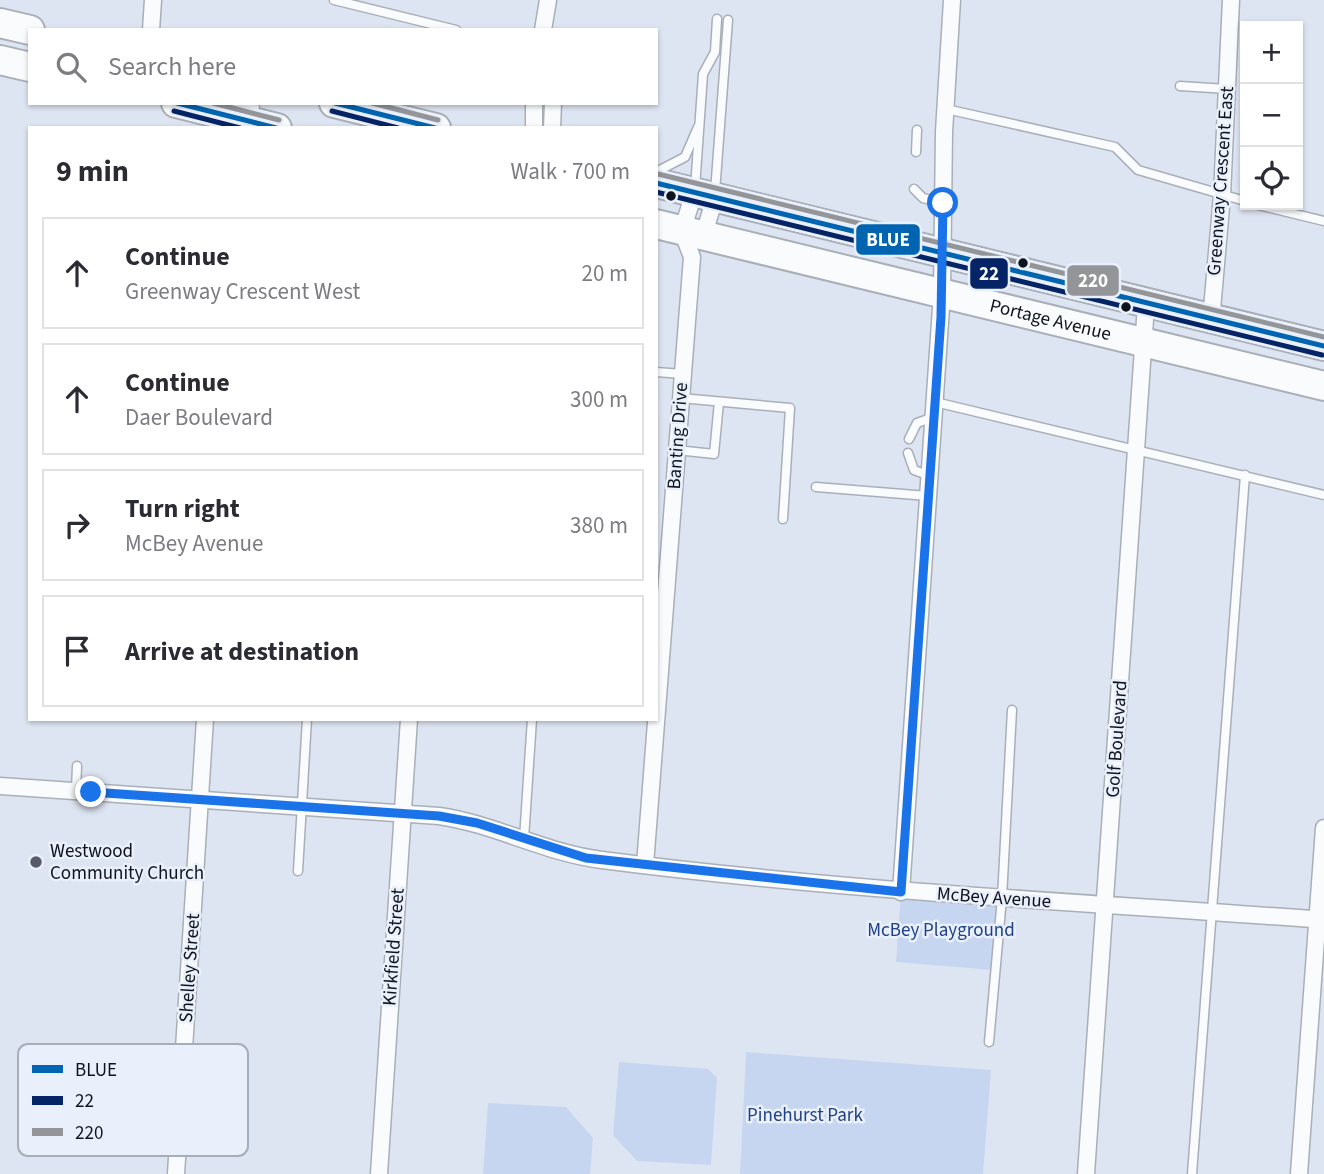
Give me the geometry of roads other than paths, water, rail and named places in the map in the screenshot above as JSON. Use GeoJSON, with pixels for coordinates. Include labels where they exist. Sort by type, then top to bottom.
{"type":"FeatureCollection","features":[{"type":"Feature","properties":{"kind":"highway"},"geometry":{"type":"LineString","coordinates":[[0,23],[28,30]]}},
{"type":"Feature","properties":{"kind":"highway"},"geometry":{"type":"LineString","coordinates":[[0,60],[28,67]]}},
{"type":"Feature","properties":{"kind":"highway"},"geometry":{"type":"LineString","coordinates":[[186,105],[257,120]]}},
{"type":"Feature","properties":{"kind":"highway"},"geometry":{"type":"LineString","coordinates":[[342,105],[428,126]]}},
{"type":"Feature","properties":{"kind":"highway","name":"Portage Avenue"},"geometry":{"type":"LineString","coordinates":[[658,184],[1211,321],[1324,346]]}},
{"type":"Feature","properties":{"kind":"highway","name":"Portage Avenue"},"geometry":{"type":"LineString","coordinates":[[684,237],[942,293],[1324,386]]}},
{"type":"Feature","properties":{"kind":"street"},"geometry":{"type":"LineString","coordinates":[[151,28],[153,0]]}},
{"type":"Feature","properties":{"kind":"street"},"geometry":{"type":"LineString","coordinates":[[547,27],[548,0]]}},
{"type":"Feature","properties":{"kind":"street"},"geometry":{"type":"LineString","coordinates":[[901,892],[942,293],[946,109],[952,0]]}},
{"type":"Feature","properties":{"kind":"street","name":"Greenway Crescent East"},"geometry":{"type":"LineString","coordinates":[[1211,321],[1222,195],[1231,0]]}},
{"type":"Feature","properties":{"kind":"street"},"geometry":{"type":"LineString","coordinates":[[534,105],[534,126]]}},
{"type":"Feature","properties":{"kind":"street"},"geometry":{"type":"LineString","coordinates":[[552,126],[553,105]]}},
{"type":"Feature","properties":{"kind":"street","name":"Banting Drive"},"geometry":{"type":"LineString","coordinates":[[658,696],[683,374],[684,237],[704,195]]}},
{"type":"Feature","properties":{"kind":"street","name":"Banting Drive"},"geometry":{"type":"LineString","coordinates":[[684,237],[704,195]]}},
{"type":"Feature","properties":{"kind":"street","name":"Golf Boulevard"},"geometry":{"type":"LineString","coordinates":[[1086,1174],[1139,449],[1146,304]]}},
{"type":"Feature","properties":{"kind":"street","name":"Shelley Street"},"geometry":{"type":"LineString","coordinates":[[184,1044],[205,721]]}},
{"type":"Feature","properties":{"kind":"street","name":"Kirkfield Street"},"geometry":{"type":"LineString","coordinates":[[379,1174],[409,721]]}},
{"type":"Feature","properties":{"kind":"street","name":"Banting Drive"},"geometry":{"type":"LineString","coordinates":[[645,865],[656,721]]}},
{"type":"Feature","properties":{"kind":"street","name":"McBey Avenue"},"geometry":{"type":"LineString","coordinates":[[0,786],[402,813],[465,820],[586,858],[901,892],[1321,920]]}},
{"type":"Feature","properties":{"kind":"street"},"geometry":{"type":"LineString","coordinates":[[1298,1174],[1321,920],[1324,828]]}},
{"type":"Feature","properties":{"kind":"street","name":"Shelley Street"},"geometry":{"type":"LineString","coordinates":[[176,1174],[177,1156]]}},
{"type":"Feature","properties":{"kind":"lane"},"geometry":{"type":"LineString","coordinates":[[334,0],[448,28]]}},
{"type":"Feature","properties":{"kind":"lane"},"geometry":{"type":"LineString","coordinates":[[704,195],[698,177],[703,74],[715,52],[717,19]]}},
{"type":"Feature","properties":{"kind":"lane"},"geometry":{"type":"LineString","coordinates":[[704,195],[728,20]]}},
{"type":"Feature","properties":{"kind":"lane"},"geometry":{"type":"LineString","coordinates":[[1180,86],[1227,89]]}},
{"type":"Feature","properties":{"kind":"lane"},"geometry":{"type":"LineString","coordinates":[[946,109],[1115,147],[1138,170],[1240,200]]}},
{"type":"Feature","properties":{"kind":"lane"},"geometry":{"type":"LineString","coordinates":[[658,171],[685,157],[701,121]]}},
{"type":"Feature","properties":{"kind":"lane"},"geometry":{"type":"LineString","coordinates":[[916,152],[917,130]]}},
{"type":"Feature","properties":{"kind":"lane"},"geometry":{"type":"LineString","coordinates":[[914,189],[923,198],[943,203]]}},
{"type":"Feature","properties":{"kind":"lane"},"geometry":{"type":"LineString","coordinates":[[1279,210],[1324,221]]}},
{"type":"Feature","properties":{"kind":"lane"},"geometry":{"type":"LineString","coordinates":[[658,372],[683,374]]}},
{"type":"Feature","properties":{"kind":"lane"},"geometry":{"type":"LineString","coordinates":[[681,398],[790,408],[783,519]]}},
{"type":"Feature","properties":{"kind":"lane"},"geometry":{"type":"LineString","coordinates":[[677,450],[714,453],[719,402]]}},
{"type":"Feature","properties":{"kind":"lane"},"geometry":{"type":"LineString","coordinates":[[909,439],[917,422],[927,417],[934,409],[1139,449],[1324,495]]}},
{"type":"Feature","properties":{"kind":"lane"},"geometry":{"type":"LineString","coordinates":[[908,453],[914,470],[930,476]]}},
{"type":"Feature","properties":{"kind":"lane"},"geometry":{"type":"LineString","coordinates":[[1192,1174],[1245,475]]}},
{"type":"Feature","properties":{"kind":"lane"},"geometry":{"type":"LineString","coordinates":[[816,487],[928,496]]}},
{"type":"Feature","properties":{"kind":"lane"},"geometry":{"type":"LineString","coordinates":[[989,1042],[1002,898],[1012,710]]}},
{"type":"Feature","properties":{"kind":"lane"},"geometry":{"type":"LineString","coordinates":[[298,871],[307,721]]}},
{"type":"Feature","properties":{"kind":"lane"},"geometry":{"type":"LineString","coordinates":[[524,839],[532,721]]}},
{"type":"Feature","properties":{"kind":"lane"},"geometry":{"type":"LineString","coordinates":[[76,791],[77,766]]}},
{"type":"Feature","properties":{"kind":"place","name":"Westwood Community Church"},"geometry":{"type":"Point","coordinates":[36,862]}},
{"type":"Feature","properties":{"kind":"park label","name":"McBey Playground"},"geometry":{"type":"Point","coordinates":[941,930]}},
{"type":"Feature","properties":{"kind":"park label","name":"Pinehurst Park"},"geometry":{"type":"Point","coordinates":[805,1115]}}]}
